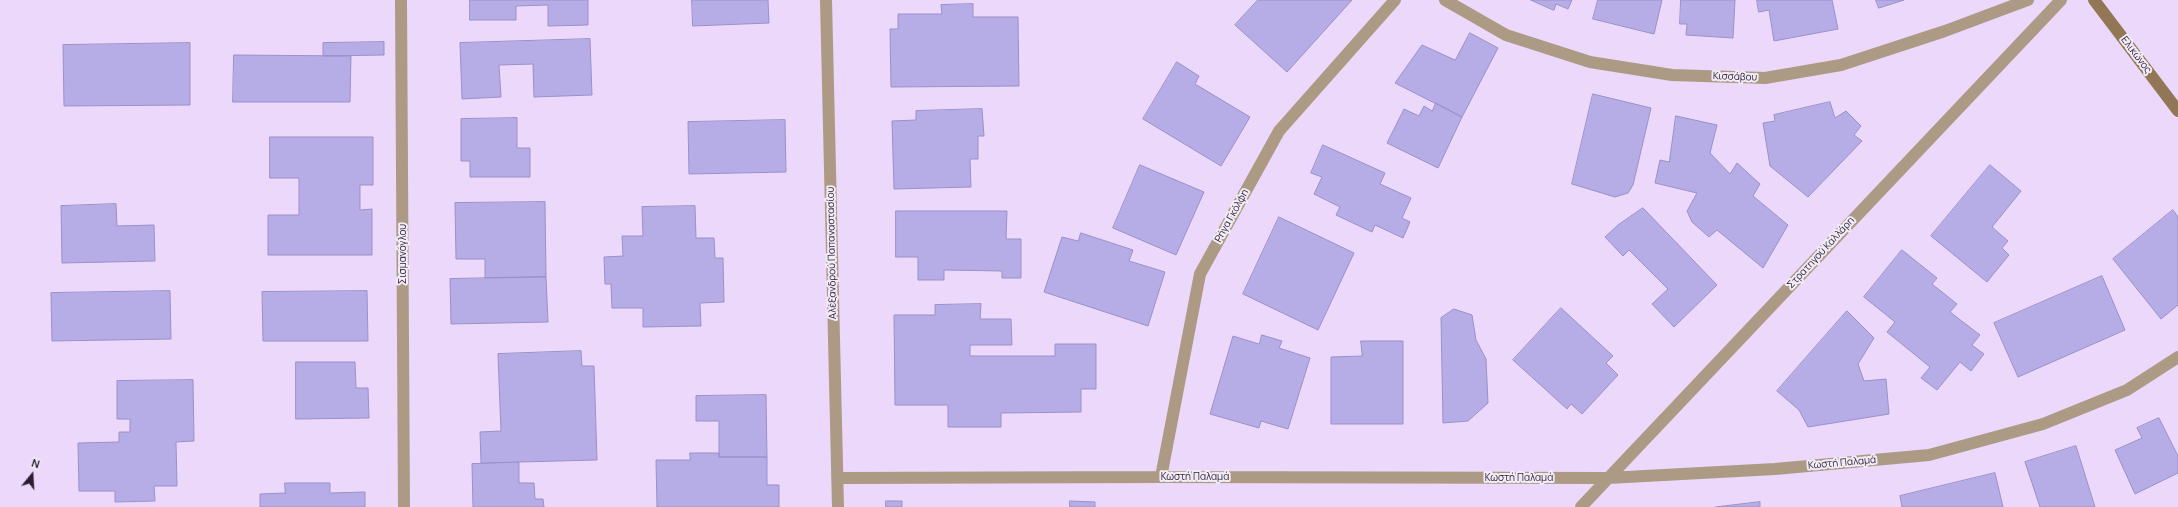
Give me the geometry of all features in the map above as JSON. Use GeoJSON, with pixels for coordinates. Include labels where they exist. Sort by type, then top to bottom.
{"type":"FeatureCollection","features":[{"type":"Feature","properties":{"kind":"street","name":"Σισμανόγλου"},"geometry":{"type":"LineString","coordinates":[[401,0],[404,507]]}},
{"type":"Feature","properties":{"kind":"street","name":"Αλέξανδρού Παπαναστασίου"},"geometry":{"type":"LineString","coordinates":[[826,0],[838,507]]}},
{"type":"Feature","properties":{"kind":"street","name":"Ρήγα Γκόλφη"},"geometry":{"type":"LineString","coordinates":[[1161,476],[1200,274],[1279,130],[1395,0]]}},
{"type":"Feature","properties":{"kind":"street","name":"Κισσάβου"},"geometry":{"type":"LineString","coordinates":[[1445,0],[1506,35],[1590,62],[1672,75],[1765,78],[1841,65],[1945,31],[2028,0]]}},
{"type":"Feature","properties":{"kind":"street","name":"Στρατηγού Καλλάρη"},"geometry":{"type":"LineString","coordinates":[[1581,507],[2061,0]]}},
{"type":"Feature","properties":{"kind":"street","name":"Ελικώνος"},"geometry":{"type":"LineString","coordinates":[[2094,0],[2178,110]]}},
{"type":"Feature","properties":{"kind":"street","name":"Κωστή Παλαμά"},"geometry":{"type":"LineString","coordinates":[[838,478],[1161,476],[1608,478],[1775,469],[1929,455],[2043,424],[2127,390],[2178,357]]}},
{"type":"Feature","properties":{"kind":"building"},"geometry":{"type":"Polygon","coordinates":[[[470,0],[588,0],[588,25],[548,26],[548,5],[516,6],[516,20],[470,20],[470,0]]]}},
{"type":"Feature","properties":{"kind":"building"},"geometry":{"type":"Polygon","coordinates":[[[692,0],[768,0],[769,23],[693,26],[692,0]]]}},
{"type":"Feature","properties":{"kind":"building"},"geometry":{"type":"Polygon","coordinates":[[[1258,0],[1352,0],[1287,72],[1235,25],[1258,0]]]}},
{"type":"Feature","properties":{"kind":"building"},"geometry":{"type":"Polygon","coordinates":[[[1531,0],[1572,0],[1568,9],[1556,4],[1554,10],[1531,0]]]}},
{"type":"Feature","properties":{"kind":"building"},"geometry":{"type":"Polygon","coordinates":[[[1598,0],[1662,0],[1654,34],[1593,19],[1598,0]]]}},
{"type":"Feature","properties":{"kind":"building"},"geometry":{"type":"Polygon","coordinates":[[[1681,0],[1735,0],[1733,38],[1686,35],[1687,24],[1680,24],[1681,0]]]}},
{"type":"Feature","properties":{"kind":"building"},"geometry":{"type":"Polygon","coordinates":[[[1757,0],[1832,0],[1838,29],[1774,41],[1769,10],[1759,12],[1757,0]]]}},
{"type":"Feature","properties":{"kind":"building"},"geometry":{"type":"Polygon","coordinates":[[[1876,0],[1904,0],[1879,8],[1876,0]]]}},
{"type":"Feature","properties":{"kind":"building"},"geometry":{"type":"Polygon","coordinates":[[[973,4],[973,17],[1018,17],[1019,86],[891,87],[890,29],[898,29],[898,14],[942,14],[941,5],[973,4]]]}},
{"type":"Feature","properties":{"kind":"building"},"geometry":{"type":"Polygon","coordinates":[[[1470,33],[1498,48],[1462,117],[1395,83],[1422,45],[1455,60],[1470,33]]]}},
{"type":"Feature","properties":{"kind":"building"},"geometry":{"type":"Polygon","coordinates":[[[590,39],[592,95],[534,97],[533,64],[499,65],[501,97],[462,99],[460,43],[590,39]]]}},
{"type":"Feature","properties":{"kind":"building"},"geometry":{"type":"Polygon","coordinates":[[[384,42],[384,55],[323,56],[323,43],[384,42]]]}},
{"type":"Feature","properties":{"kind":"building"},"geometry":{"type":"Polygon","coordinates":[[[190,43],[190,105],[64,106],[63,45],[190,43]]]}},
{"type":"Feature","properties":{"kind":"building"},"geometry":{"type":"Polygon","coordinates":[[[234,55],[351,56],[350,102],[233,102],[234,55]]]}},
{"type":"Feature","properties":{"kind":"building"},"geometry":{"type":"Polygon","coordinates":[[[1177,62],[1199,76],[1195,84],[1250,117],[1221,166],[1143,119],[1177,62]]]}},
{"type":"Feature","properties":{"kind":"building"},"geometry":{"type":"Polygon","coordinates":[[[1593,94],[1651,108],[1633,185],[1628,193],[1615,197],[1572,184],[1593,94]]]}},
{"type":"Feature","properties":{"kind":"building"},"geometry":{"type":"Polygon","coordinates":[[[1830,102],[1835,118],[1846,111],[1861,126],[1854,135],[1862,141],[1808,197],[1770,166],[1763,123],[1775,121],[1774,115],[1830,102]]]}},
{"type":"Feature","properties":{"kind":"building"},"geometry":{"type":"Polygon","coordinates":[[[1436,103],[1462,117],[1438,168],[1387,143],[1404,109],[1419,116],[1424,106],[1432,111],[1436,103]]]}},
{"type":"Feature","properties":{"kind":"building"},"geometry":{"type":"Polygon","coordinates":[[[982,109],[984,136],[978,136],[978,159],[970,159],[971,187],[894,189],[892,121],[916,120],[916,111],[982,109]]]}},
{"type":"Feature","properties":{"kind":"building"},"geometry":{"type":"Polygon","coordinates":[[[1676,116],[1717,125],[1710,153],[1730,174],[1737,163],[1760,184],[1753,196],[1788,225],[1763,268],[1717,230],[1709,237],[1692,222],[1687,211],[1697,193],[1655,183],[1660,160],[1669,162],[1676,116]]]}},
{"type":"Feature","properties":{"kind":"building"},"geometry":{"type":"Polygon","coordinates":[[[517,118],[517,148],[530,148],[530,177],[470,177],[470,161],[461,161],[461,119],[517,118]]]}},
{"type":"Feature","properties":{"kind":"building"},"geometry":{"type":"Polygon","coordinates":[[[785,120],[786,172],[689,174],[688,122],[785,120]]]}},
{"type":"Feature","properties":{"kind":"building"},"geometry":{"type":"Polygon","coordinates":[[[270,137],[373,137],[373,185],[360,185],[360,210],[372,209],[372,255],[268,255],[268,215],[299,215],[299,178],[270,178],[270,137]]]}},
{"type":"Feature","properties":{"kind":"building"},"geometry":{"type":"Polygon","coordinates":[[[1323,145],[1385,173],[1380,184],[1411,198],[1402,218],[1410,222],[1403,238],[1375,225],[1372,232],[1336,215],[1340,207],[1314,194],[1322,177],[1311,173],[1323,145]]]}},
{"type":"Feature","properties":{"kind":"building"},"geometry":{"type":"Polygon","coordinates":[[[1140,165],[1204,192],[1176,255],[1113,228],[1140,165]]]}},
{"type":"Feature","properties":{"kind":"building"},"geometry":{"type":"Polygon","coordinates":[[[1990,165],[2021,191],[1992,227],[2008,241],[2002,248],[2009,255],[1987,282],[1931,236],[1990,165]]]}},
{"type":"Feature","properties":{"kind":"building"},"geometry":{"type":"Polygon","coordinates":[[[545,202],[546,277],[485,278],[485,259],[456,259],[455,203],[545,202]]]}},
{"type":"Feature","properties":{"kind":"building"},"geometry":{"type":"Polygon","coordinates":[[[116,204],[117,226],[154,225],[155,261],[62,263],[61,206],[116,204]]]}},
{"type":"Feature","properties":{"kind":"building"},"geometry":{"type":"Polygon","coordinates":[[[695,206],[696,238],[714,238],[715,258],[723,258],[724,302],[700,303],[701,326],[643,327],[643,308],[612,308],[611,284],[605,284],[604,257],[623,256],[622,236],[643,236],[642,207],[695,206]]]}},
{"type":"Feature","properties":{"kind":"building"},"geometry":{"type":"Polygon","coordinates":[[[1643,208],[1717,285],[1674,327],[1652,304],[1668,289],[1629,250],[1623,256],[1605,237],[1618,225],[1643,208]]]}},
{"type":"Feature","properties":{"kind":"building"},"geometry":{"type":"Polygon","coordinates":[[[2173,210],[2178,217],[2178,305],[2161,319],[2113,259],[2173,210]]]}},
{"type":"Feature","properties":{"kind":"building"},"geometry":{"type":"Polygon","coordinates":[[[896,211],[1007,211],[1006,239],[1021,239],[1021,278],[1002,278],[1002,271],[944,270],[944,280],[918,280],[918,257],[896,257],[896,211]]]}},
{"type":"Feature","properties":{"kind":"building"},"geometry":{"type":"Polygon","coordinates":[[[1279,217],[1354,253],[1318,330],[1243,294],[1279,217]]]}},
{"type":"Feature","properties":{"kind":"building"},"geometry":{"type":"Polygon","coordinates":[[[1081,233],[1133,250],[1129,261],[1165,272],[1148,326],[1044,292],[1062,237],[1078,241],[1081,233]]]}},
{"type":"Feature","properties":{"kind":"building"},"geometry":{"type":"Polygon","coordinates":[[[1902,250],[1937,278],[1932,284],[1957,304],[1950,312],[1980,335],[1972,345],[1984,354],[1971,371],[1960,362],[1937,390],[1921,378],[1930,367],[1887,332],[1895,322],[1864,297],[1902,250]]]}},
{"type":"Feature","properties":{"kind":"building"},"geometry":{"type":"Polygon","coordinates":[[[2102,276],[2125,330],[2018,377],[1994,323],[2102,276]]]}},
{"type":"Feature","properties":{"kind":"building"},"geometry":{"type":"Polygon","coordinates":[[[546,277],[548,322],[451,324],[450,279],[546,277]]]}},
{"type":"Feature","properties":{"kind":"building"},"geometry":{"type":"Polygon","coordinates":[[[170,291],[171,339],[52,341],[51,293],[170,291]]]}},
{"type":"Feature","properties":{"kind":"building"},"geometry":{"type":"Polygon","coordinates":[[[367,291],[368,341],[263,341],[262,292],[367,291]]]}},
{"type":"Feature","properties":{"kind":"building"},"geometry":{"type":"Polygon","coordinates":[[[981,304],[980,319],[1011,319],[1012,345],[970,345],[970,356],[1055,356],[1055,344],[1096,344],[1096,389],[1081,389],[1081,412],[1001,413],[1001,427],[948,427],[948,405],[895,405],[894,315],[935,315],[935,305],[981,304]]]}},
{"type":"Feature","properties":{"kind":"building"},"geometry":{"type":"Polygon","coordinates":[[[1561,308],[1613,356],[1606,363],[1618,375],[1582,414],[1571,404],[1567,409],[1513,360],[1561,308]]]}},
{"type":"Feature","properties":{"kind":"building"},"geometry":{"type":"Polygon","coordinates":[[[1454,309],[1472,315],[1476,340],[1486,359],[1488,403],[1468,421],[1443,423],[1441,318],[1454,309]]]}},
{"type":"Feature","properties":{"kind":"building"},"geometry":{"type":"Polygon","coordinates":[[[1847,311],[1874,338],[1858,364],[1864,381],[1886,379],[1889,414],[1808,427],[1799,410],[1777,391],[1847,311]]]}},
{"type":"Feature","properties":{"kind":"building"},"geometry":{"type":"Polygon","coordinates":[[[1262,335],[1282,341],[1279,348],[1310,358],[1288,429],[1261,421],[1259,428],[1210,414],[1233,336],[1259,344],[1262,335]]]}},
{"type":"Feature","properties":{"kind":"building"},"geometry":{"type":"Polygon","coordinates":[[[1361,341],[1403,341],[1403,424],[1331,424],[1331,357],[1362,356],[1361,341]]]}},
{"type":"Feature","properties":{"kind":"building"},"geometry":{"type":"Polygon","coordinates":[[[581,351],[582,366],[594,366],[597,460],[481,463],[480,432],[501,431],[498,354],[581,351]]]}},
{"type":"Feature","properties":{"kind":"building"},"geometry":{"type":"Polygon","coordinates":[[[296,362],[355,362],[356,388],[368,388],[369,418],[296,419],[296,362]]]}},
{"type":"Feature","properties":{"kind":"building"},"geometry":{"type":"Polygon","coordinates":[[[193,380],[194,441],[176,442],[177,486],[154,486],[155,501],[115,502],[115,491],[79,491],[78,443],[119,442],[119,432],[130,432],[130,419],[117,419],[117,381],[193,380]]]}},
{"type":"Feature","properties":{"kind":"building"},"geometry":{"type":"Polygon","coordinates":[[[766,395],[767,457],[719,457],[719,421],[696,421],[696,396],[766,395]]]}},
{"type":"Feature","properties":{"kind":"building"},"geometry":{"type":"Polygon","coordinates":[[[2159,418],[2178,456],[2178,473],[2135,494],[2115,450],[2142,438],[2137,428],[2159,418]]]}},
{"type":"Feature","properties":{"kind":"building"},"geometry":{"type":"Polygon","coordinates":[[[2076,446],[2095,507],[2040,507],[2025,462],[2076,446]]]}},
{"type":"Feature","properties":{"kind":"building"},"geometry":{"type":"Polygon","coordinates":[[[690,453],[719,453],[719,457],[767,457],[767,485],[779,485],[779,507],[657,507],[656,460],[690,460],[690,453]]]}},
{"type":"Feature","properties":{"kind":"building"},"geometry":{"type":"Polygon","coordinates":[[[519,463],[519,483],[534,483],[535,499],[543,499],[544,507],[473,507],[472,464],[519,463]]]}},
{"type":"Feature","properties":{"kind":"building"},"geometry":{"type":"Polygon","coordinates":[[[1995,473],[2003,507],[1902,507],[1900,496],[1995,473]]]}},
{"type":"Feature","properties":{"kind":"building"},"geometry":{"type":"Polygon","coordinates":[[[285,483],[330,483],[330,493],[365,492],[365,507],[260,507],[260,494],[285,493],[285,483]]]}},
{"type":"Feature","properties":{"kind":"building"},"geometry":{"type":"Polygon","coordinates":[[[886,501],[902,501],[902,507],[886,507],[886,501]]]}},
{"type":"Feature","properties":{"kind":"building"},"geometry":{"type":"Polygon","coordinates":[[[1070,501],[1095,502],[1095,507],[1070,507],[1070,501]]]}},
{"type":"Feature","properties":{"kind":"building"},"geometry":{"type":"Polygon","coordinates":[[[1760,502],[1760,507],[1716,507],[1760,502]]]}}]}
